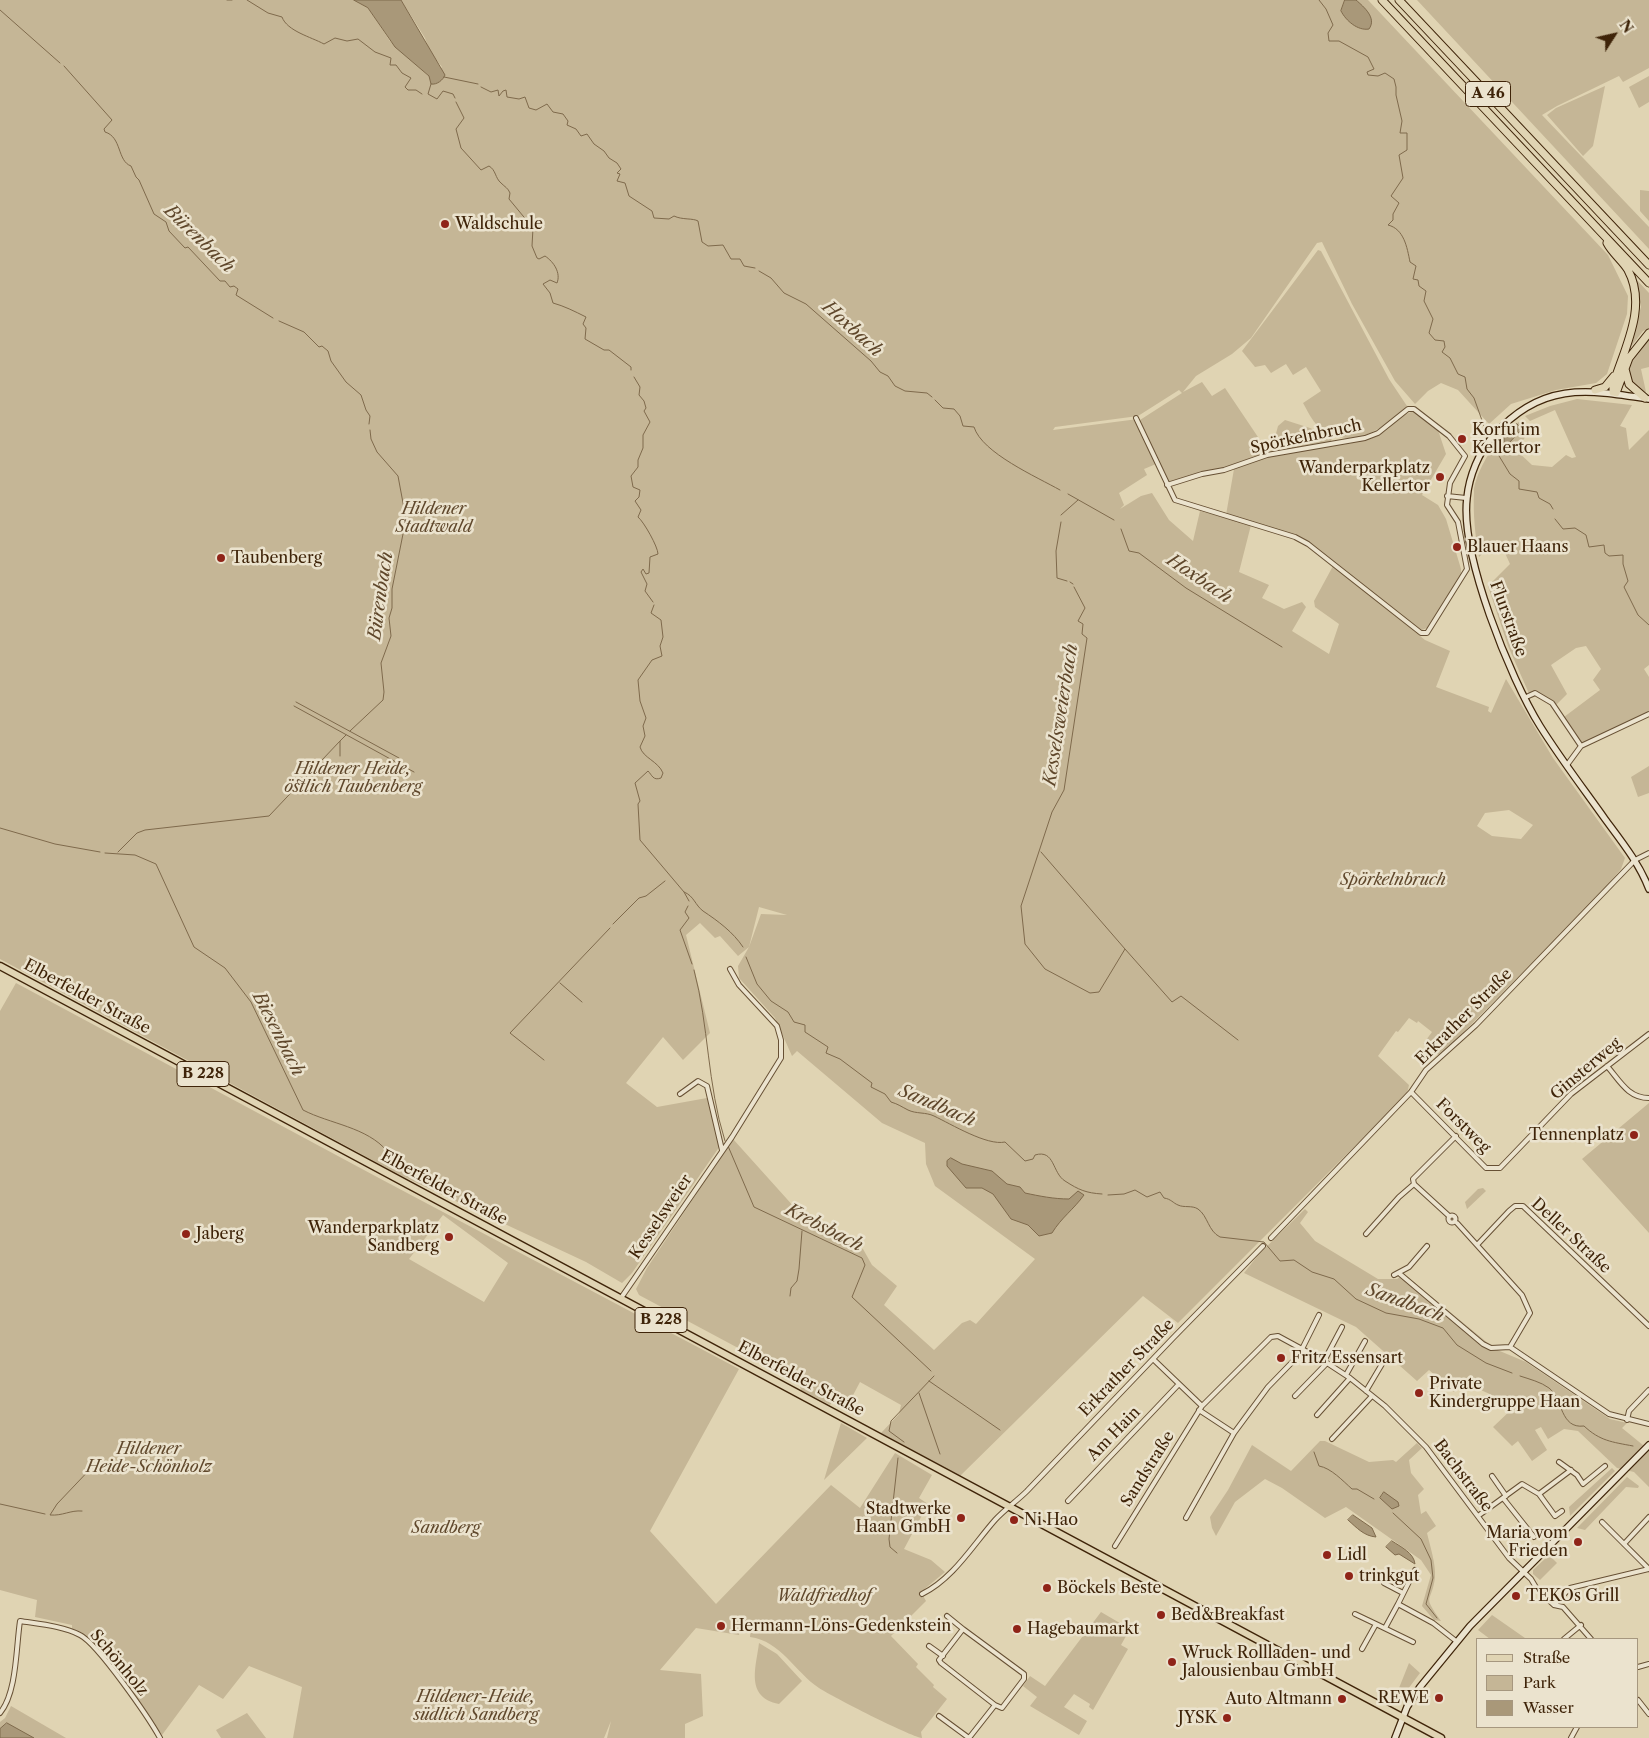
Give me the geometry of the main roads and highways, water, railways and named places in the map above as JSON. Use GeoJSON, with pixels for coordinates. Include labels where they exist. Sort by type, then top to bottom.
{"type":"FeatureCollection","features":[{"type":"Feature","properties":{"kind":"highway","name":"A 46"},"geometry":{"type":"LineString","coordinates":[[1382,0],[1649,283]]}},
{"type":"Feature","properties":{"kind":"highway","name":"A 46"},"geometry":{"type":"LineString","coordinates":[[1400,0],[1649,265]]}},
{"type":"Feature","properties":{"kind":"highway"},"geometry":{"type":"LineString","coordinates":[[1600,232],[1612,252],[1627,270],[1635,292],[1635,315],[1614,393]]}},
{"type":"Feature","properties":{"kind":"highway"},"geometry":{"type":"LineString","coordinates":[[1595,390],[1610,382],[1649,333]]}},
{"type":"Feature","properties":{"kind":"highway"},"geometry":{"type":"LineString","coordinates":[[1621,368],[1629,384],[1647,399]]}},
{"type":"Feature","properties":{"kind":"main road","name":"Flurstraße"},"geometry":{"type":"LineString","coordinates":[[1647,399],[1595,390],[1573,392],[1552,397],[1530,406],[1511,418],[1482,450],[1466,498],[1468,542],[1473,561],[1501,645],[1524,698],[1566,764],[1635,860],[1649,889]]}},
{"type":"Feature","properties":{"kind":"main road","name":"Elberfelder Straße"},"geometry":{"type":"LineString","coordinates":[[0,966],[1403,1717]]}},
{"type":"Feature","properties":{"kind":"main road"},"geometry":{"type":"LineString","coordinates":[[1395,1738],[1403,1717],[1420,1687],[1456,1641],[1522,1571],[1649,1445]]}},
{"type":"Feature","properties":{"kind":"main road","name":"B 228"},"geometry":{"type":"LineString","coordinates":[[1403,1717],[1441,1738]]}},
{"type":"Feature","properties":{"kind":"water"},"geometry":{"type":"Polygon","coordinates":[[[354,0],[401,0],[445,75],[443,79],[438,83],[431,84],[429,76],[395,47],[368,8],[354,0]]]}},
{"type":"Feature","properties":{"kind":"water"},"geometry":{"type":"Polygon","coordinates":[[[1345,0],[1356,0],[1366,9],[1371,17],[1369,29],[1357,27],[1346,18],[1341,11],[1345,0]]]}},
{"type":"Feature","properties":{"kind":"water"},"geometry":{"type":"Polygon","coordinates":[[[1517,424],[1522,429],[1509,443],[1504,443],[1504,436],[1517,424]]]}},
{"type":"Feature","properties":{"kind":"water"},"geometry":{"type":"Polygon","coordinates":[[[951,1158],[962,1164],[992,1171],[1007,1184],[1020,1187],[1025,1193],[1063,1199],[1069,1199],[1078,1191],[1084,1195],[1052,1233],[1039,1236],[1028,1225],[1011,1219],[993,1194],[982,1188],[966,1188],[947,1166],[947,1161],[951,1158]]]}},
{"type":"Feature","properties":{"kind":"water"},"geometry":{"type":"Polygon","coordinates":[[[1384,1492],[1398,1502],[1399,1506],[1392,1509],[1380,1498],[1384,1492]]]}},
{"type":"Feature","properties":{"kind":"water"},"geometry":{"type":"Polygon","coordinates":[[[1353,1515],[1372,1528],[1376,1537],[1364,1533],[1348,1520],[1353,1515]]]}},
{"type":"Feature","properties":{"kind":"water"},"geometry":{"type":"Polygon","coordinates":[[[1392,1541],[1410,1553],[1415,1564],[1399,1554],[1395,1555],[1386,1547],[1392,1541]]]}},
{"type":"Feature","properties":{"kind":"water"},"geometry":{"type":"Polygon","coordinates":[[[7,1723],[34,1738],[0,1738],[0,1729],[7,1723]]]}},
{"type":"Feature","properties":{"kind":"waterway","name":"Sandbach"},"geometry":{"type":"LineString","coordinates":[[227,0],[232,0]]}},
{"type":"Feature","properties":{"kind":"waterway","name":"Sandbach"},"geometry":{"type":"LineString","coordinates":[[247,0],[268,13],[282,17],[294,30],[324,44],[335,38],[347,41],[358,39],[375,52],[391,58],[390,65],[396,65],[402,73],[411,78],[405,87],[408,90],[416,90],[422,94]]}},
{"type":"Feature","properties":{"kind":"waterway"},"geometry":{"type":"LineString","coordinates":[[1319,0],[1326,9],[1333,25],[1328,33],[1329,41],[1339,41],[1368,57],[1374,69],[1367,72],[1368,75],[1378,76],[1385,73],[1394,79],[1402,121],[1400,133],[1407,133],[1407,150],[1399,155],[1403,178],[1391,196],[1399,203],[1393,214],[1393,220],[1388,225],[1398,230],[1404,239],[1410,262],[1416,266],[1413,279],[1418,280],[1419,286],[1426,291],[1424,301],[1433,319],[1429,333],[1435,340],[1444,341],[1445,347],[1442,352],[1450,358],[1458,374],[1465,377],[1467,389],[1474,398],[1484,426]]}},
{"type":"Feature","properties":{"kind":"waterway","name":"Bürenbach"},"geometry":{"type":"LineString","coordinates":[[0,10],[60,63]]}},
{"type":"Feature","properties":{"kind":"waterway","name":"Bürenbach"},"geometry":{"type":"LineString","coordinates":[[64,66],[112,120],[104,129],[105,132],[114,139],[123,159],[131,166],[154,214],[166,222],[169,231],[185,248],[188,247],[220,281],[225,281],[230,287],[234,286],[238,289],[236,295],[273,318]]}},
{"type":"Feature","properties":{"kind":"waterway","name":"Hoxbach"},"geometry":{"type":"LineString","coordinates":[[444,77],[478,84]]}},
{"type":"Feature","properties":{"kind":"waterway","name":"Sandbach"},"geometry":{"type":"LineString","coordinates":[[431,84],[428,94],[437,99],[443,91],[453,94],[455,98]]}},
{"type":"Feature","properties":{"kind":"waterway","name":"Hoxbach"},"geometry":{"type":"LineString","coordinates":[[481,87],[491,92],[498,90],[499,96],[506,90],[507,97],[519,99],[525,97],[529,108],[536,110],[547,104],[553,112],[563,114],[568,121],[567,125],[576,129],[581,136],[587,134],[594,144],[617,163],[621,169],[617,173],[620,174],[617,181],[625,183],[629,196],[652,211],[654,218],[669,219],[674,216],[698,221],[702,242],[708,246],[723,245],[731,259],[740,259],[744,266],[755,268]]}},
{"type":"Feature","properties":{"kind":"waterway","name":"Sandbach"},"geometry":{"type":"LineString","coordinates":[[456,102],[464,118],[456,129],[461,148],[481,170],[489,166],[493,170],[499,181],[509,191],[509,199],[533,228],[532,246],[537,258],[545,256],[556,268],[558,275],[557,283],[550,280],[543,284],[550,293],[553,303],[586,317],[583,324],[586,328],[585,339],[604,350],[609,350],[631,367],[631,370]]}},
{"type":"Feature","properties":{"kind":"waterway","name":"Hoxbach"},"geometry":{"type":"LineString","coordinates":[[759,271],[771,278],[784,293],[806,304],[871,361],[880,372],[888,376],[895,386],[905,391],[927,393],[932,397]]}},
{"type":"Feature","properties":{"kind":"waterway","name":"Bürenbach"},"geometry":{"type":"LineString","coordinates":[[279,321],[304,332],[319,347],[322,346],[328,351],[331,361],[346,382],[361,395],[370,416],[369,424]]}},
{"type":"Feature","properties":{"kind":"waterway","name":"Sandbach"},"geometry":{"type":"LineString","coordinates":[[634,377],[640,387],[639,395],[644,401],[646,408],[644,411],[650,422],[643,435],[643,448],[638,460],[638,467],[631,476],[633,487],[640,490],[639,497],[635,501],[641,510],[638,517],[656,546],[658,554],[650,557],[649,573],[646,574],[643,569],[641,572],[647,584],[645,591],[653,602]]}},
{"type":"Feature","properties":{"kind":"waterway","name":"Hoxbach"},"geometry":{"type":"LineString","coordinates":[[935,400],[943,408],[954,409],[960,416],[963,426],[974,427],[979,437],[999,455],[1060,490]]}},
{"type":"Feature","properties":{"kind":"waterway","name":"Bürenbach"},"geometry":{"type":"LineString","coordinates":[[350,731],[383,700],[381,663],[391,636],[389,618],[392,608],[392,589],[406,519],[398,476],[377,452],[371,439],[370,430]]}},
{"type":"Feature","properties":{"kind":"waterway"},"geometry":{"type":"LineString","coordinates":[[1493,446],[1510,474],[1519,481],[1519,489],[1537,492],[1539,498],[1550,504],[1553,509]]}},
{"type":"Feature","properties":{"kind":"waterway","name":"Hoxbach"},"geometry":{"type":"LineString","coordinates":[[1068,494],[1114,520]]}},
{"type":"Feature","properties":{"kind":"waterway","name":"Kesselsweierbach"},"geometry":{"type":"LineString","coordinates":[[1061,515],[1078,500]]}},
{"type":"Feature","properties":{"kind":"waterway"},"geometry":{"type":"LineString","coordinates":[[1555,519],[1563,529],[1575,528],[1586,535],[1589,547],[1604,545],[1605,553],[1609,556],[1623,555],[1623,564],[1628,581],[1624,587],[1638,615],[1649,625]]}},
{"type":"Feature","properties":{"kind":"waterway","name":"Kesselsweierbach"},"geometry":{"type":"LineString","coordinates":[[1061,522],[1056,551],[1057,578],[1067,581]]}},
{"type":"Feature","properties":{"kind":"waterway","name":"Hoxbach"},"geometry":{"type":"LineString","coordinates":[[1121,529],[1129,551],[1139,553],[1186,588],[1282,647]]}},
{"type":"Feature","properties":{"kind":"waterway","name":"Kesselsweierbach"},"geometry":{"type":"LineString","coordinates":[[1074,587],[1085,608],[1078,621],[1083,624],[1082,634],[1087,638],[1064,790],[1052,812],[1021,906],[1025,944],[1045,969],[1090,993],[1099,992],[1125,949],[1172,1002],[1181,996],[1238,1040]]}},
{"type":"Feature","properties":{"kind":"waterway","name":"Sandbach"},"geometry":{"type":"LineString","coordinates":[[654,605],[651,613],[661,620],[663,637],[660,646],[662,656],[652,660],[638,680],[640,701],[646,718],[643,726],[645,736],[640,747],[644,754],[658,765],[663,773],[661,778],[656,779],[648,771],[635,783],[640,801],[638,804],[640,840],[684,892],[703,911],[730,932],[743,947]]}},
{"type":"Feature","properties":{"kind":"waterway","name":"Bürenbach"},"geometry":{"type":"LineString","coordinates":[[296,702],[399,758]]}},
{"type":"Feature","properties":{"kind":"waterway"},"geometry":{"type":"LineString","coordinates":[[294,706],[414,772]]}},
{"type":"Feature","properties":{"kind":"waterway","name":"Bürenbach"},"geometry":{"type":"LineString","coordinates":[[340,756],[340,741],[346,735]]}},
{"type":"Feature","properties":{"kind":"waterway"},"geometry":{"type":"LineString","coordinates":[[118,852],[137,833],[145,830],[269,816],[340,741]]}},
{"type":"Feature","properties":{"kind":"waterway","name":"Biesenbach"},"geometry":{"type":"LineString","coordinates":[[0,828],[55,844],[100,852]]}},
{"type":"Feature","properties":{"kind":"waterway"},"geometry":{"type":"LineString","coordinates":[[1041,852],[1125,949]]}},
{"type":"Feature","properties":{"kind":"waterway","name":"Biesenbach"},"geometry":{"type":"LineString","coordinates":[[105,853],[135,855],[156,864],[194,947],[225,968],[251,1002],[303,1110],[359,1131],[379,1143],[387,1151]]}},
{"type":"Feature","properties":{"kind":"waterway"},"geometry":{"type":"LineString","coordinates":[[613,924],[639,898],[646,896],[665,881]]}},
{"type":"Feature","properties":{"kind":"waterway","name":"Sandbach"},"geometry":{"type":"LineString","coordinates":[[684,892],[689,901]]}},
{"type":"Feature","properties":{"kind":"waterway","name":"Krebsbach"},"geometry":{"type":"LineString","coordinates":[[688,906],[685,912],[689,918],[680,930],[692,964]]}},
{"type":"Feature","properties":{"kind":"waterway"},"geometry":{"type":"LineString","coordinates":[[544,1060],[510,1033],[610,928]]}},
{"type":"Feature","properties":{"kind":"waterway","name":"Sandbach"},"geometry":{"type":"LineString","coordinates":[[746,957],[757,984],[771,1001],[788,1012],[794,1022],[805,1025],[805,1032],[828,1047],[826,1053],[840,1059],[872,1083],[871,1087],[885,1094],[891,1102],[911,1111],[934,1116],[979,1138],[1005,1142],[1025,1161],[1033,1159],[1035,1155],[1046,1155],[1065,1181],[1074,1187],[1091,1193],[1102,1194]]}},
{"type":"Feature","properties":{"kind":"waterway","name":"Krebsbach"},"geometry":{"type":"LineString","coordinates":[[694,970],[703,1012],[711,1077],[725,1141]]}},
{"type":"Feature","properties":{"kind":"waterway"},"geometry":{"type":"LineString","coordinates":[[560,983],[582,1002]]}},
{"type":"Feature","properties":{"kind":"waterway","name":"Krebsbach"},"geometry":{"type":"LineString","coordinates":[[728,1146],[754,1207],[862,1258],[865,1265],[852,1297],[931,1371]]}},
{"type":"Feature","properties":{"kind":"waterway","name":"Sandbach"},"geometry":{"type":"LineString","coordinates":[[1108,1195],[1124,1194],[1135,1190],[1147,1197],[1160,1192],[1164,1198],[1178,1205],[1198,1209],[1204,1215],[1213,1231],[1220,1237],[1264,1242],[1280,1261],[1294,1260],[1312,1272],[1334,1279],[1356,1299],[1386,1313],[1419,1319],[1443,1328],[1457,1345],[1486,1363],[1512,1373]]}},
{"type":"Feature","properties":{"kind":"waterway"},"geometry":{"type":"LineString","coordinates":[[790,1296],[791,1288],[797,1281],[802,1231]]}},
{"type":"Feature","properties":{"kind":"waterway","name":"Krebsbach"},"geometry":{"type":"LineString","coordinates":[[904,1442],[889,1431],[891,1421],[934,1376]]}},
{"type":"Feature","properties":{"kind":"waterway","name":"Sandbach"},"geometry":{"type":"LineString","coordinates":[[1520,1376],[1539,1382],[1549,1388],[1554,1393],[1570,1423],[1576,1426],[1584,1426],[1595,1435],[1607,1440],[1633,1446]]}},
{"type":"Feature","properties":{"kind":"waterway"},"geometry":{"type":"LineString","coordinates":[[929,1381],[1000,1430]]}},
{"type":"Feature","properties":{"kind":"waterway"},"geometry":{"type":"LineString","coordinates":[[919,1393],[940,1454]]}},
{"type":"Feature","properties":{"kind":"waterway"},"geometry":{"type":"LineString","coordinates":[[1314,1452],[1319,1466],[1332,1472],[1352,1489],[1357,1489],[1374,1499]]}},
{"type":"Feature","properties":{"kind":"waterway","name":"Krebsbach"},"geometry":{"type":"LineString","coordinates":[[897,1553],[890,1547],[889,1539],[898,1458]]}},
{"type":"Feature","properties":{"kind":"waterway"},"geometry":{"type":"LineString","coordinates":[[82,1511],[50,1515],[57,1504],[95,1464]]}},
{"type":"Feature","properties":{"kind":"waterway"},"geometry":{"type":"LineString","coordinates":[[0,1504],[45,1514]]}},
{"type":"Feature","properties":{"kind":"waterway"},"geometry":{"type":"LineString","coordinates":[[1393,1513],[1421,1539],[1431,1560],[1433,1578],[1426,1604],[1437,1618]]}},
{"type":"Feature","properties":{"kind":"place","name":"Waldschule"},"geometry":{"type":"Point","coordinates":[445,224]}},
{"type":"Feature","properties":{"kind":"place","name":"Korfu im Kellertor"},"geometry":{"type":"Point","coordinates":[1462,439]}},
{"type":"Feature","properties":{"kind":"place","name":"Wanderparkplatz Kellertor"},"geometry":{"type":"Point","coordinates":[1440,477]}},
{"type":"Feature","properties":{"kind":"place","name":"Blauer Haans"},"geometry":{"type":"Point","coordinates":[1457,547]}},
{"type":"Feature","properties":{"kind":"place","name":"Taubenberg"},"geometry":{"type":"Point","coordinates":[221,558]}},
{"type":"Feature","properties":{"kind":"place","name":"Tennenplatz"},"geometry":{"type":"Point","coordinates":[1634,1135]}},
{"type":"Feature","properties":{"kind":"place","name":"Jaberg"},"geometry":{"type":"Point","coordinates":[186,1234]}},
{"type":"Feature","properties":{"kind":"place","name":"Wanderparkplatz Sandberg"},"geometry":{"type":"Point","coordinates":[449,1237]}},
{"type":"Feature","properties":{"kind":"place","name":"Fritz Essensart"},"geometry":{"type":"Point","coordinates":[1281,1358]}},
{"type":"Feature","properties":{"kind":"place","name":"Private Kindergruppe Haan"},"geometry":{"type":"Point","coordinates":[1419,1393]}},
{"type":"Feature","properties":{"kind":"place","name":"Stadtwerke Haan GmbH"},"geometry":{"type":"Point","coordinates":[961,1518]}},
{"type":"Feature","properties":{"kind":"place","name":"Ni Hao"},"geometry":{"type":"Point","coordinates":[1014,1520]}},
{"type":"Feature","properties":{"kind":"place","name":"Maria vom Frieden"},"geometry":{"type":"Point","coordinates":[1578,1542]}},
{"type":"Feature","properties":{"kind":"place","name":"Lidl"},"geometry":{"type":"Point","coordinates":[1327,1555]}},
{"type":"Feature","properties":{"kind":"place","name":"trinkgut"},"geometry":{"type":"Point","coordinates":[1349,1576]}},
{"type":"Feature","properties":{"kind":"place","name":"Böckels Beste"},"geometry":{"type":"Point","coordinates":[1047,1588]}},
{"type":"Feature","properties":{"kind":"place","name":"TEKOs Grill"},"geometry":{"type":"Point","coordinates":[1516,1596]}},
{"type":"Feature","properties":{"kind":"place","name":"Bed&Breakfast"},"geometry":{"type":"Point","coordinates":[1161,1615]}},
{"type":"Feature","properties":{"kind":"place","name":"Hermann-Löns-Gedenkstein"},"geometry":{"type":"Point","coordinates":[721,1626]}},
{"type":"Feature","properties":{"kind":"place","name":"Hagebaumarkt"},"geometry":{"type":"Point","coordinates":[1017,1629]}},
{"type":"Feature","properties":{"kind":"place","name":"Wruck Rollladen- und Jalousienbau GmbH"},"geometry":{"type":"Point","coordinates":[1172,1662]}},
{"type":"Feature","properties":{"kind":"place","name":"REWE"},"geometry":{"type":"Point","coordinates":[1439,1698]}},
{"type":"Feature","properties":{"kind":"place","name":"Auto Altmann"},"geometry":{"type":"Point","coordinates":[1342,1699]}},
{"type":"Feature","properties":{"kind":"place","name":"JYSK"},"geometry":{"type":"Point","coordinates":[1227,1718]}},
{"type":"Feature","properties":{"kind":"park label","name":"Hildener Stadtwald"},"geometry":{"type":"Point","coordinates":[434,518]}},
{"type":"Feature","properties":{"kind":"park label","name":"Hildener Heide, östlich Taubenberg"},"geometry":{"type":"Point","coordinates":[353,778]}},
{"type":"Feature","properties":{"kind":"park label","name":"Spörkelnbruch"},"geometry":{"type":"Point","coordinates":[1393,880]}},
{"type":"Feature","properties":{"kind":"park label","name":"Hildener Heide-Schönholz"},"geometry":{"type":"Point","coordinates":[149,1458]}},
{"type":"Feature","properties":{"kind":"park label","name":"Sandberg"},"geometry":{"type":"Point","coordinates":[446,1528]}},
{"type":"Feature","properties":{"kind":"park label","name":"Waldfriedhof"},"geometry":{"type":"Point","coordinates":[824,1596]}},
{"type":"Feature","properties":{"kind":"park label","name":"Hildener-Heide, südlich Sandberg"},"geometry":{"type":"Point","coordinates":[476,1706]}}]}
